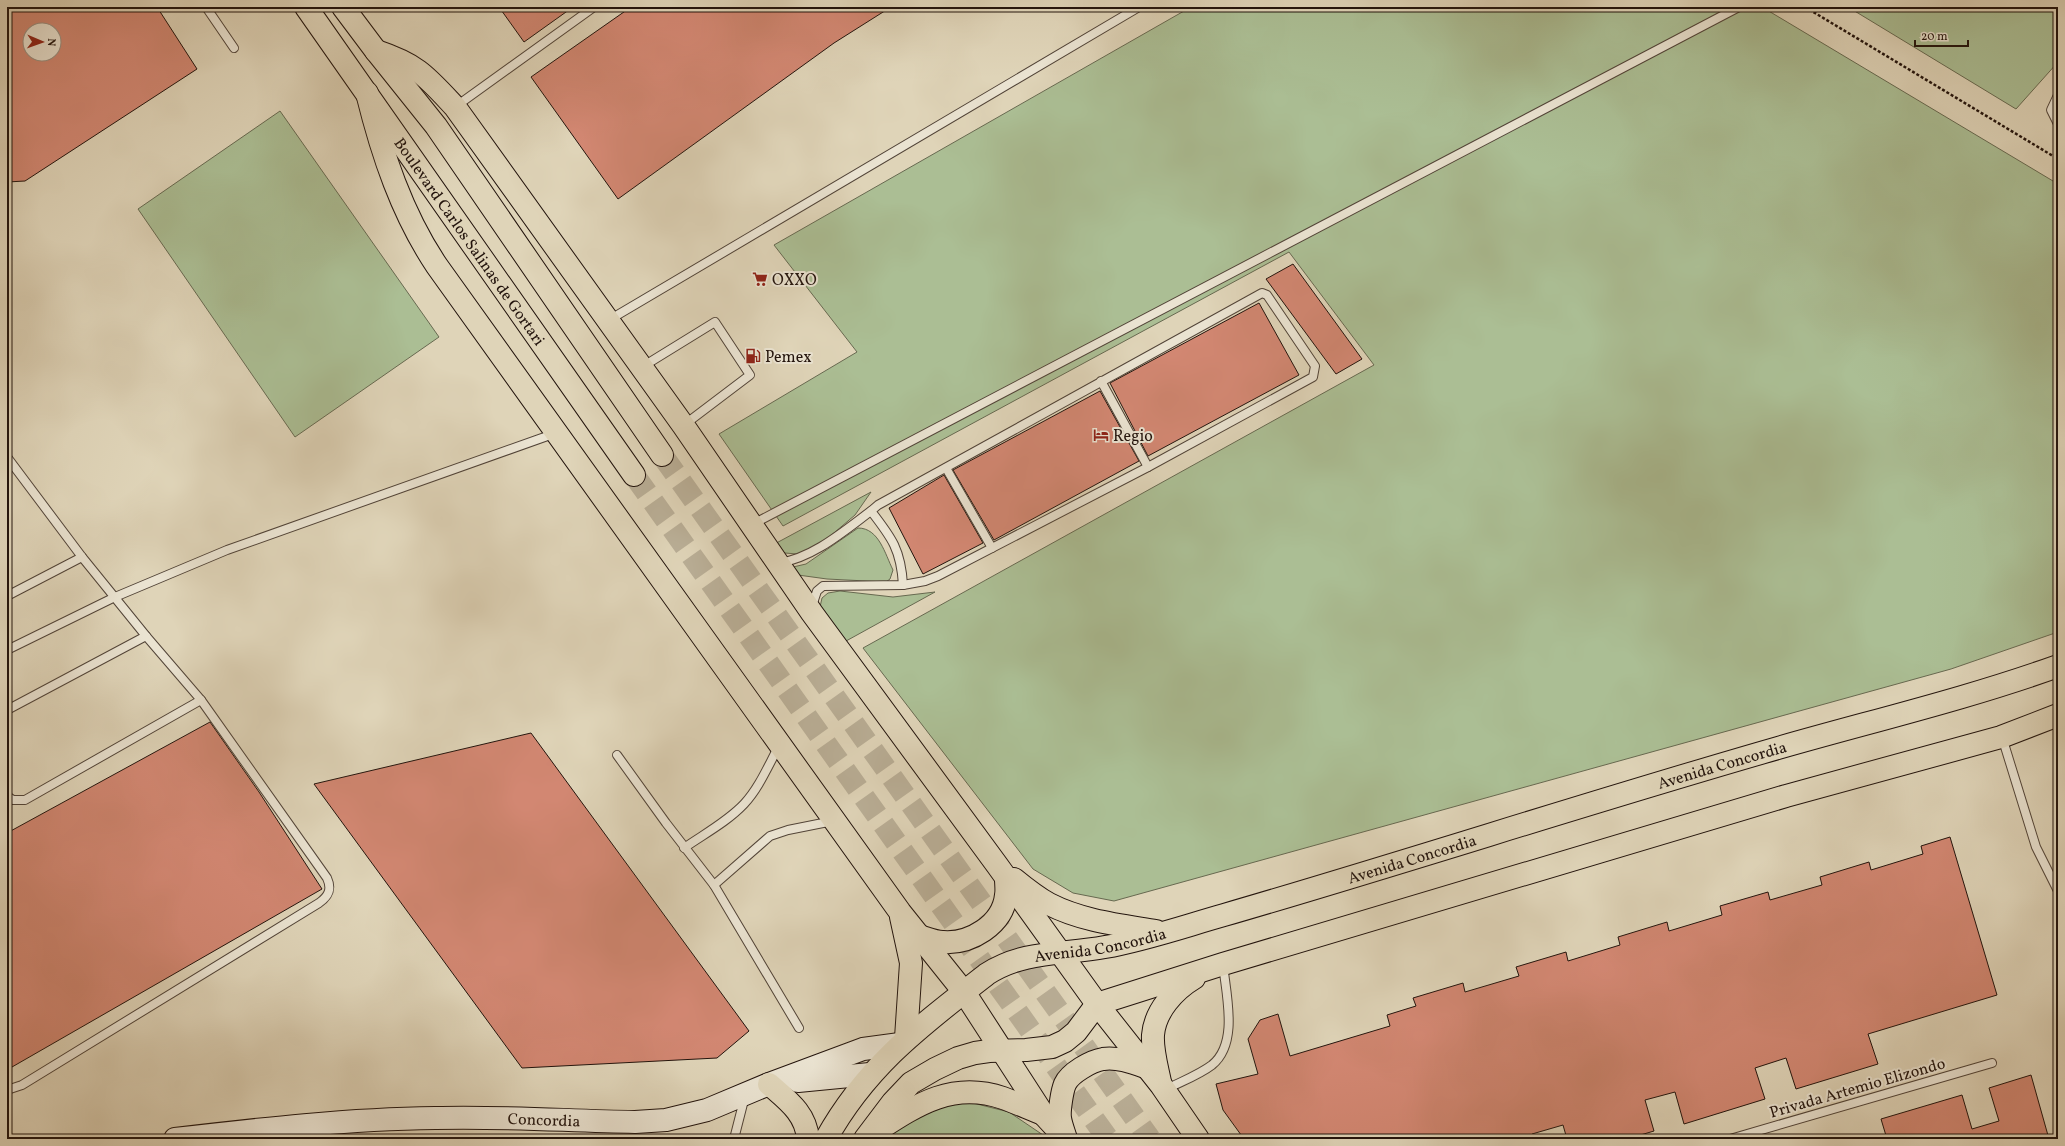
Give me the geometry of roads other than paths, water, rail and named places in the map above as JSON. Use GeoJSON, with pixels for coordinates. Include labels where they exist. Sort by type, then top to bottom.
{"type":"FeatureCollection","features":[{"type":"Feature","properties":{"kind":"main road","name":"Boulevard Carlos Salinas de Gortari"},"geometry":{"type":"LineString","coordinates":[[306,7],[634,475]]}},
{"type":"Feature","properties":{"kind":"main road"},"geometry":{"type":"LineString","coordinates":[[343,7],[436,126],[662,455]]}},
{"type":"Feature","properties":{"kind":"main road"},"geometry":{"type":"LineString","coordinates":[[376,51],[400,59],[414,67],[425,75],[455,107],[683,425],[812,613],[1061,952],[1097,1004],[1163,1088],[1198,1139]]}},
{"type":"Feature","properties":{"kind":"main road"},"geometry":{"type":"LineString","coordinates":[[367,93],[378,137],[410,221],[421,242],[834,821],[900,912],[964,992],[1043,1114],[1066,1139]]}},
{"type":"Feature","properties":{"kind":"main road","name":"Avenida Concordia"},"geometry":{"type":"LineString","coordinates":[[826,1139],[834,1125],[870,1074],[903,1041],[964,992],[1000,966],[1018,959],[1106,947],[1163,932],[1338,882],[1779,748],[1927,709],[2058,666]]}},
{"type":"Feature","properties":{"kind":"main road"},"geometry":{"type":"LineString","coordinates":[[865,1139],[893,1102],[911,1083],[958,1058],[989,1051],[1052,1047],[1065,1041],[1076,1032],[1097,1004],[1217,966],[1786,796],[2001,737],[2058,716]]}},
{"type":"Feature","properties":{"kind":"main road"},"geometry":{"type":"LineString","coordinates":[[1001,872],[1034,895],[1070,912],[1090,919],[1163,932]]}},
{"type":"Feature","properties":{"kind":"main road"},"geometry":{"type":"LineString","coordinates":[[919,936],[941,942],[956,942],[976,936],[990,925],[1001,912],[1006,896],[1001,872]]}},
{"type":"Feature","properties":{"kind":"main road"},"geometry":{"type":"LineString","coordinates":[[900,912],[911,963],[903,1041]]}},
{"type":"Feature","properties":{"kind":"main road"},"geometry":{"type":"LineString","coordinates":[[1163,1088],[1154,1052],[1153,1036],[1160,1013],[1169,998],[1185,984],[1217,966]]}},
{"type":"Feature","properties":{"kind":"main road"},"geometry":{"type":"LineString","coordinates":[[1066,1139],[1060,1117],[1061,1104],[1065,1084],[1077,1071],[1088,1063],[1102,1059],[1117,1059],[1145,1067]]}},
{"type":"Feature","properties":{"kind":"main road"},"geometry":{"type":"LineString","coordinates":[[772,1083],[799,1112],[804,1121],[808,1139]]}},
{"type":"Feature","properties":{"kind":"main road"},"geometry":{"type":"LineString","coordinates":[[865,1139],[907,1111],[946,1094],[979,1093],[1002,1098],[1043,1114]]}},
{"type":"Feature","properties":{"kind":"street","name":"Concordia"},"geometry":{"type":"LineString","coordinates":[[175,1139],[286,1128],[423,1118],[652,1121],[707,1110],[772,1083],[863,1049],[903,1041]]}},
{"type":"Feature","properties":{"kind":"street"},"geometry":{"type":"LineString","coordinates":[[772,1083],[870,1074]]}},
{"type":"Feature","properties":{"kind":"lane"},"geometry":{"type":"LineString","coordinates":[[206,7],[234,48]]}},
{"type":"Feature","properties":{"kind":"lane"},"geometry":{"type":"LineString","coordinates":[[455,107],[594,7]]}},
{"type":"Feature","properties":{"kind":"lane"},"geometry":{"type":"LineString","coordinates":[[608,321],[1139,7]]}},
{"type":"Feature","properties":{"kind":"lane"},"geometry":{"type":"LineString","coordinates":[[752,525],[1739,7]]}},
{"type":"Feature","properties":{"kind":"lane"},"geometry":{"type":"LineString","coordinates":[[2058,96],[2051,110],[2058,124]]}},
{"type":"Feature","properties":{"kind":"lane"},"geometry":{"type":"LineString","coordinates":[[778,563],[793,559],[827,542],[871,512],[878,505],[1262,293],[1267,295],[1315,366],[1316,372],[1313,377],[1148,467],[938,576],[925,581],[903,585],[823,586],[817,591],[813,602],[812,613]]}},
{"type":"Feature","properties":{"kind":"lane"},"geometry":{"type":"LineString","coordinates":[[642,368],[715,322],[750,375],[683,425]]}},
{"type":"Feature","properties":{"kind":"lane"},"geometry":{"type":"LineString","coordinates":[[1100,382],[1148,467]]}},
{"type":"Feature","properties":{"kind":"lane"},"geometry":{"type":"LineString","coordinates":[[7,650],[115,597],[227,550],[557,433]]}},
{"type":"Feature","properties":{"kind":"lane"},"geometry":{"type":"LineString","coordinates":[[7,457],[82,557],[146,636],[201,700],[330,884],[328,895],[319,903],[22,1085],[7,1090]]}},
{"type":"Feature","properties":{"kind":"lane"},"geometry":{"type":"LineString","coordinates":[[946,468],[992,548]]}},
{"type":"Feature","properties":{"kind":"lane"},"geometry":{"type":"LineString","coordinates":[[871,512],[888,535],[898,554],[902,564],[903,585]]}},
{"type":"Feature","properties":{"kind":"lane"},"geometry":{"type":"LineString","coordinates":[[7,596],[82,557]]}},
{"type":"Feature","properties":{"kind":"lane"},"geometry":{"type":"LineString","coordinates":[[7,710],[146,636]]}},
{"type":"Feature","properties":{"kind":"lane"},"geometry":{"type":"LineString","coordinates":[[7,796],[13,800],[25,800],[201,700]]}},
{"type":"Feature","properties":{"kind":"lane"},"geometry":{"type":"LineString","coordinates":[[2001,737],[2036,847],[2058,891]]}},
{"type":"Feature","properties":{"kind":"lane"},"geometry":{"type":"LineString","coordinates":[[684,848],[728,818],[744,804],[757,786],[780,744]]}},
{"type":"Feature","properties":{"kind":"lane"},"geometry":{"type":"LineString","coordinates":[[618,755],[684,848],[714,885],[799,1028]]}},
{"type":"Feature","properties":{"kind":"lane"},"geometry":{"type":"LineString","coordinates":[[714,885],[770,836],[788,830],[834,821]]}},
{"type":"Feature","properties":{"kind":"lane"},"geometry":{"type":"LineString","coordinates":[[1163,1088],[1212,1065],[1223,1050],[1229,1027],[1217,966]]}},
{"type":"Feature","properties":{"kind":"lane","name":"Privada Artemio Elizondo"},"geometry":{"type":"LineString","coordinates":[[1730,1139],[1992,1063]]}},
{"type":"Feature","properties":{"kind":"lane"},"geometry":{"type":"LineString","coordinates":[[734,1139],[745,1094]]}},
{"type":"Feature","properties":{"kind":"tunnel"},"geometry":{"type":"LineString","coordinates":[[662,455],[1150,1139]]}},
{"type":"Feature","properties":{"kind":"tunnel"},"geometry":{"type":"LineString","coordinates":[[634,475],[1108,1139]]}},
{"type":"Feature","properties":{"kind":"place","name":"OXXO"},"geometry":{"type":"Point","coordinates":[760,279]}},
{"type":"Feature","properties":{"kind":"place","name":"Pemex"},"geometry":{"type":"Point","coordinates":[753,356]}},
{"type":"Feature","properties":{"kind":"place","name":"Regio"},"geometry":{"type":"Point","coordinates":[1101,435]}}]}
